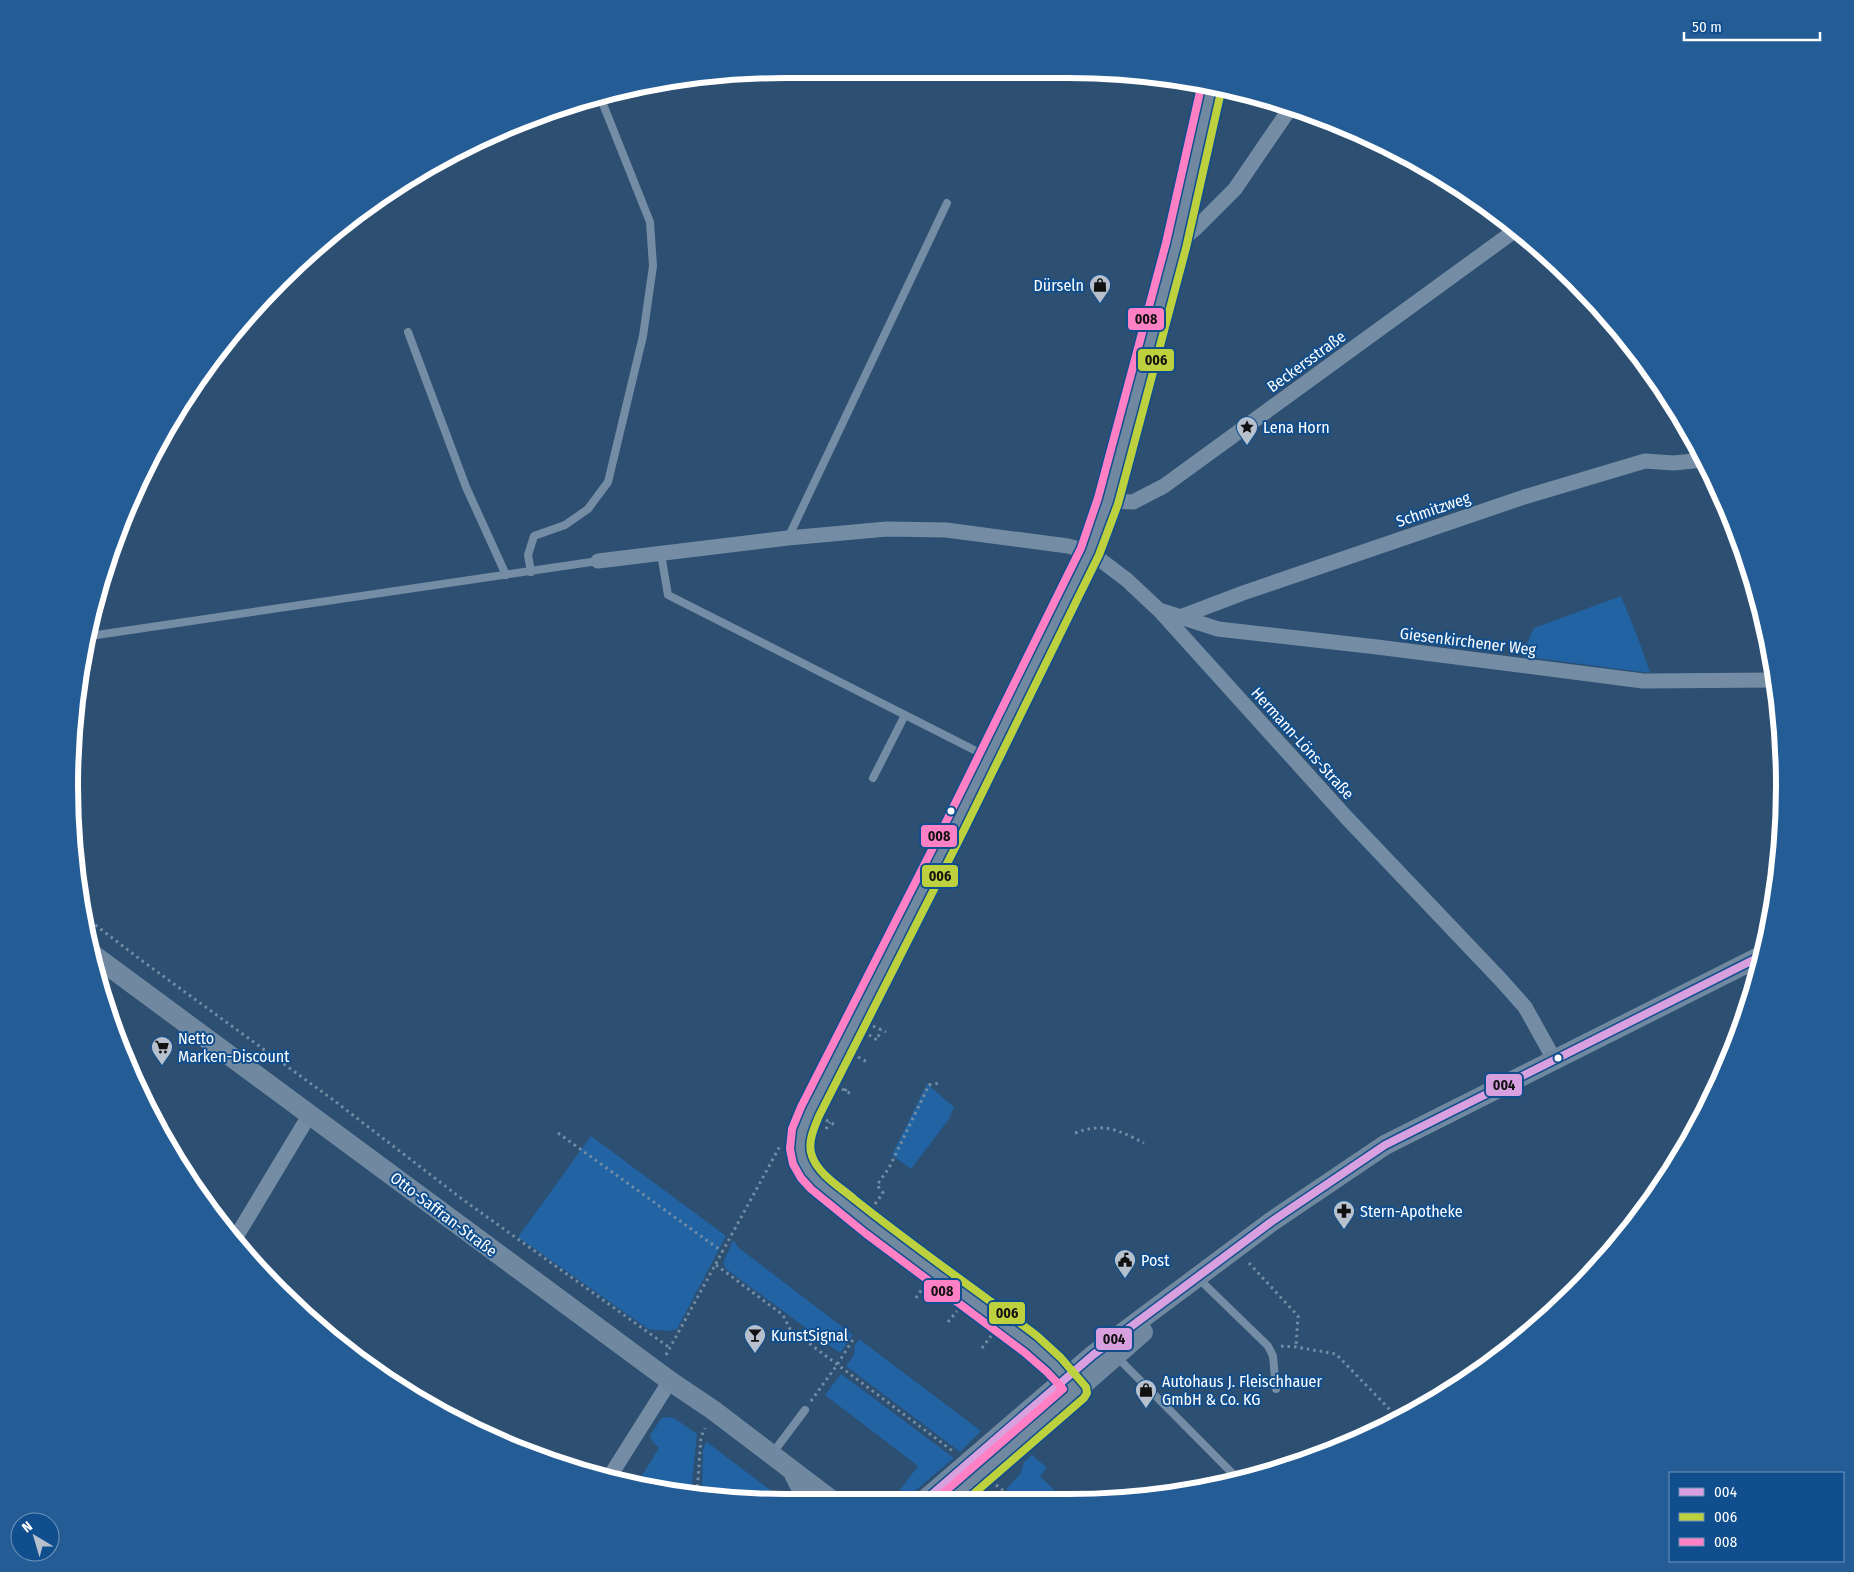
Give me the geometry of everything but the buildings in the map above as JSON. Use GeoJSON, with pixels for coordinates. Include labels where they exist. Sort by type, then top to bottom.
{"type":"FeatureCollection","features":[{"type":"Feature","properties":{"kind":"main road"},"geometry":{"type":"LineString","coordinates":[[1071,1384],[1030,1344],[823,1187],[809,1172],[802,1160],[800,1147],[802,1132],[810,1112],[989,758],[1090,552],[1108,501],[1176,245],[1210,92]]}},
{"type":"Feature","properties":{"kind":"main road","name":"Otto-Saffran-Straße"},"geometry":{"type":"LineString","coordinates":[[100,959],[670,1381],[713,1410],[823,1494]]}},
{"type":"Feature","properties":{"kind":"main road"},"geometry":{"type":"LineString","coordinates":[[931,1494],[1071,1384],[1198,1278],[1302,1200],[1385,1145],[1754,959]]}},
{"type":"Feature","properties":{"kind":"main road"},"geometry":{"type":"LineString","coordinates":[[957,1494],[1071,1384]]}},
{"type":"Feature","properties":{"kind":"main road","name":"Otto-Saffran-Straße"},"geometry":{"type":"LineString","coordinates":[[794,1473],[804,1494]]}},
{"type":"Feature","properties":{"kind":"street"},"geometry":{"type":"LineString","coordinates":[[1176,245],[1235,189],[1287,112]]}},
{"type":"Feature","properties":{"kind":"street","name":"Beckersstraße"},"geometry":{"type":"LineString","coordinates":[[1108,501],[1133,502],[1164,486],[1511,234]]}},
{"type":"Feature","properties":{"kind":"street","name":"Schmitzweg"},"geometry":{"type":"LineString","coordinates":[[1180,617],[1243,593],[1524,497],[1645,461],[1674,463],[1697,461]]}},
{"type":"Feature","properties":{"kind":"street"},"geometry":{"type":"LineString","coordinates":[[598,561],[788,538],[888,529],[946,530],[1068,546],[1090,552]]}},
{"type":"Feature","properties":{"kind":"street","name":"Hermann-Löns-Straße"},"geometry":{"type":"LineString","coordinates":[[1090,552],[1127,580],[1160,611],[1346,817],[1524,1007],[1554,1060]]}},
{"type":"Feature","properties":{"kind":"street","name":"Giesenkirchener Weg"},"geometry":{"type":"LineString","coordinates":[[1160,611],[1218,629],[1643,681],[1768,680]]}},
{"type":"Feature","properties":{"kind":"street"},"geometry":{"type":"LineString","coordinates":[[238,1234],[310,1114]]}},
{"type":"Feature","properties":{"kind":"street"},"geometry":{"type":"LineString","coordinates":[[612,1472],[670,1381]]}},
{"type":"Feature","properties":{"kind":"lane"},"geometry":{"type":"LineString","coordinates":[[532,572],[528,555],[534,536],[565,525],[573,520],[588,509],[608,482],[644,328],[652,266],[650,222],[602,102]]}},
{"type":"Feature","properties":{"kind":"lane"},"geometry":{"type":"LineString","coordinates":[[788,538],[947,203]]}},
{"type":"Feature","properties":{"kind":"lane"},"geometry":{"type":"LineString","coordinates":[[408,332],[466,487],[506,575]]}},
{"type":"Feature","properties":{"kind":"lane"},"geometry":{"type":"LineString","coordinates":[[661,554],[668,595],[989,758]]}},
{"type":"Feature","properties":{"kind":"lane"},"geometry":{"type":"LineString","coordinates":[[94,635],[598,561]]}},
{"type":"Feature","properties":{"kind":"lane"},"geometry":{"type":"LineString","coordinates":[[873,778],[905,716]]}},
{"type":"Feature","properties":{"kind":"lane"},"geometry":{"type":"LineString","coordinates":[[1198,1278],[1268,1346],[1273,1356],[1276,1389]]}},
{"type":"Feature","properties":{"kind":"lane"},"geometry":{"type":"LineString","coordinates":[[1111,1351],[1233,1474]]}},
{"type":"Feature","properties":{"kind":"lane"},"geometry":{"type":"LineString","coordinates":[[772,1454],[805,1410]]}},
{"type":"Feature","properties":{"kind":"path"},"geometry":{"type":"LineString","coordinates":[[90,920],[141,960],[332,1099],[462,1199],[670,1348],[780,1146],[800,1147]]}},
{"type":"Feature","properties":{"kind":"path"},"geometry":{"type":"LineString","coordinates":[[877,1028],[880,1023]]}},
{"type":"Feature","properties":{"kind":"path"},"geometry":{"type":"LineString","coordinates":[[882,1030],[886,1032]]}},
{"type":"Feature","properties":{"kind":"path"},"geometry":{"type":"LineString","coordinates":[[858,1065],[860,1059]]}},
{"type":"Feature","properties":{"kind":"path"},"geometry":{"type":"LineString","coordinates":[[864,1219],[883,1193],[877,1186],[889,1168],[929,1085],[940,1083]]}},
{"type":"Feature","properties":{"kind":"path"},"geometry":{"type":"LineString","coordinates":[[845,1091],[848,1085]]}},
{"type":"Feature","properties":{"kind":"path"},"geometry":{"type":"LineString","coordinates":[[826,1128],[830,1122]]}},
{"type":"Feature","properties":{"kind":"path"},"geometry":{"type":"LineString","coordinates":[[1075,1133],[1089,1128],[1115,1129],[1144,1143]]}},
{"type":"Feature","properties":{"kind":"path"},"geometry":{"type":"LineString","coordinates":[[558,1133],[723,1252]]}},
{"type":"Feature","properties":{"kind":"path"},"geometry":{"type":"LineString","coordinates":[[1236,1249],[1298,1316],[1296,1347]]}},
{"type":"Feature","properties":{"kind":"path"},"geometry":{"type":"LineString","coordinates":[[716,1265],[783,1315],[790,1329],[967,1464]]}},
{"type":"Feature","properties":{"kind":"path"},"geometry":{"type":"LineString","coordinates":[[805,1410],[854,1338]]}},
{"type":"Feature","properties":{"kind":"path"},"geometry":{"type":"LineString","coordinates":[[1268,1346],[1296,1347],[1336,1354],[1394,1414]]}},
{"type":"Feature","properties":{"kind":"path"},"geometry":{"type":"LineString","coordinates":[[697,1488],[701,1437],[713,1410]]}},
{"type":"Feature","properties":{"kind":"shaded area"},"geometry":{"type":"Polygon","coordinates":[[[1621,596],[1650,673],[1521,656],[1534,628],[1621,596]]]}},
{"type":"Feature","properties":{"kind":"shaded area"},"geometry":{"type":"Polygon","coordinates":[[[927,1084],[954,1107],[949,1119],[911,1169],[892,1155],[927,1084]]]}},
{"type":"Feature","properties":{"kind":"shaded area"},"geometry":{"type":"Polygon","coordinates":[[[591,1136],[726,1236],[677,1329],[669,1331],[648,1329],[518,1237],[591,1136]]]}},
{"type":"Feature","properties":{"kind":"shaded area"},"geometry":{"type":"Polygon","coordinates":[[[733,1240],[739,1248],[853,1335],[840,1353],[726,1269],[723,1263],[733,1240]]]}},
{"type":"Feature","properties":{"kind":"shaded area"},"geometry":{"type":"Polygon","coordinates":[[[859,1339],[981,1431],[960,1452],[846,1366],[854,1355],[855,1344],[859,1339]]]}},
{"type":"Feature","properties":{"kind":"shaded area"},"geometry":{"type":"Polygon","coordinates":[[[841,1374],[954,1458],[911,1494],[897,1494],[918,1466],[825,1395],[841,1374]]]}},
{"type":"Feature","properties":{"kind":"shaded area"},"geometry":{"type":"Polygon","coordinates":[[[664,1417],[674,1418],[697,1434],[691,1488],[640,1479],[659,1448],[652,1441],[650,1435],[664,1417]]]}},
{"type":"Feature","properties":{"kind":"shaded area"},"geometry":{"type":"Polygon","coordinates":[[[706,1442],[708,1443],[775,1494],[740,1493],[702,1489],[703,1450],[706,1442]]]}},
{"type":"Feature","properties":{"kind":"shaded area"},"geometry":{"type":"Polygon","coordinates":[[[1032,1455],[1047,1468],[1040,1476],[1058,1494],[1012,1494],[1007,1491],[1007,1488],[1021,1473],[1024,1462],[1032,1455]]]}},
{"type":"Feature","properties":{"kind":"transit line","name":"008"},"geometry":{"type":"LineString","coordinates":[[942,1494],[1063,1389],[1024,1352],[865,1233],[811,1189],[801,1178],[793,1164],[790,1149],[792,1129],[801,1107],[944,826],[1081,548],[1098,498],[1166,243],[1200,90]]}},
{"type":"Feature","properties":{"kind":"transit line","name":"006"},"geometry":{"type":"LineString","coordinates":[[973,1494],[1084,1398],[1087,1393],[1086,1387],[1061,1358],[1037,1336],[899,1234],[830,1180],[815,1163],[810,1146],[819,1116],[962,834],[1099,555],[1118,504],[1186,248],[1220,95]]}},
{"type":"Feature","properties":{"kind":"transit line","name":"004"},"geometry":{"type":"LineString","coordinates":[[932,1494],[1093,1355],[1271,1222],[1385,1145],[1754,959]]}},
{"type":"Feature","properties":{"kind":"place","name":"Dürseln"},"geometry":{"type":"Point","coordinates":[1100,304]}},
{"type":"Feature","properties":{"kind":"place","name":"Lena Horn"},"geometry":{"type":"Point","coordinates":[1247,446]}},
{"type":"Feature","properties":{"kind":"place","name":"Netto Marken-Discount"},"geometry":{"type":"Point","coordinates":[162,1066]}},
{"type":"Feature","properties":{"kind":"place","name":"Stern-Apotheke"},"geometry":{"type":"Point","coordinates":[1344,1230]}},
{"type":"Feature","properties":{"kind":"place","name":"Post"},"geometry":{"type":"Point","coordinates":[1125,1279]}},
{"type":"Feature","properties":{"kind":"place","name":"KunstSignal"},"geometry":{"type":"Point","coordinates":[755,1354]}},
{"type":"Feature","properties":{"kind":"place","name":"Autohaus J. Fleischhauer GmbH & Co. KG"},"geometry":{"type":"Point","coordinates":[1146,1409]}}]}
